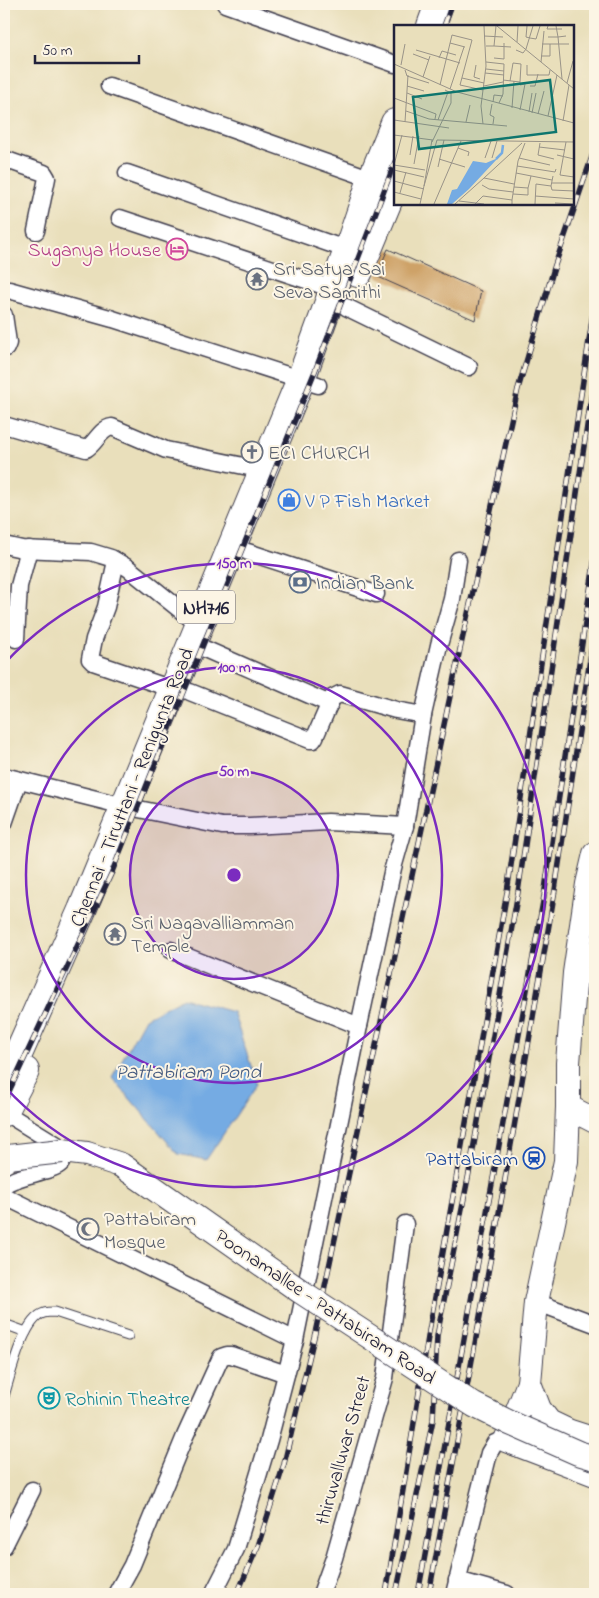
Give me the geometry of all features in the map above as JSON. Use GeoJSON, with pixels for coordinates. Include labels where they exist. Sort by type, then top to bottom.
{"type":"FeatureCollection","features":[{"type":"Feature","properties":{"kind":"highway"},"geometry":{"type":"LineString","coordinates":[[431,25],[439,4]]}},
{"type":"Feature","properties":{"kind":"highway"},"geometry":{"type":"LineString","coordinates":[[450,25],[457,4]]}},
{"type":"Feature","properties":{"kind":"highway","name":"Chennai - Tiruttani - Renigunta Road"},"geometry":{"type":"LineString","coordinates":[[339,298],[364,257],[384,181],[394,128]]}},
{"type":"Feature","properties":{"kind":"highway","name":"Chennai - Tiruttani - Renigunta Road"},"geometry":{"type":"LineString","coordinates":[[181,691],[207,650],[248,552],[339,298],[348,250],[384,181]]}},
{"type":"Feature","properties":{"kind":"highway","name":"Chennai - Tiruttani - Renigunta Road"},"geometry":{"type":"LineString","coordinates":[[4,1112],[7,1084],[98,916],[134,808],[181,691],[198,624],[263,470],[310,382]]}},
{"type":"Feature","properties":{"kind":"street"},"geometry":{"type":"LineString","coordinates":[[225,4],[394,64]]}},
{"type":"Feature","properties":{"kind":"street"},"geometry":{"type":"LineString","coordinates":[[109,86],[384,181]]}},
{"type":"Feature","properties":{"kind":"street"},"geometry":{"type":"LineString","coordinates":[[4,159],[44,173],[47,178],[36,231]]}},
{"type":"Feature","properties":{"kind":"street"},"geometry":{"type":"LineString","coordinates":[[127,173],[348,250]]}},
{"type":"Feature","properties":{"kind":"street"},"geometry":{"type":"LineString","coordinates":[[120,218],[339,298],[469,367]]}},
{"type":"Feature","properties":{"kind":"street"},"geometry":{"type":"LineString","coordinates":[[4,290],[113,319],[310,382]]}},
{"type":"Feature","properties":{"kind":"street"},"geometry":{"type":"LineString","coordinates":[[4,315],[8,343],[6,348],[4,348]]}},
{"type":"Feature","properties":{"kind":"street"},"geometry":{"type":"LineString","coordinates":[[4,425],[86,449],[90,447],[105,429],[112,427],[166,450],[263,470]]}},
{"type":"Feature","properties":{"kind":"street"},"geometry":{"type":"LineString","coordinates":[[4,545],[29,549],[92,552],[116,561],[128,568],[198,624]]}},
{"type":"Feature","properties":{"kind":"street"},"geometry":{"type":"LineString","coordinates":[[16,639],[19,586],[29,549]]}},
{"type":"Feature","properties":{"kind":"street"},"geometry":{"type":"LineString","coordinates":[[248,552],[376,594]]}},
{"type":"Feature","properties":{"kind":"street"},"geometry":{"type":"LineString","coordinates":[[213,1594],[236,1549],[269,1440],[295,1340],[358,1026],[393,868],[405,826],[424,715],[439,645],[452,599],[458,560]]}},
{"type":"Feature","properties":{"kind":"street"},"geometry":{"type":"LineString","coordinates":[[116,561],[106,607],[94,639],[90,659],[93,662],[181,691],[310,740],[313,740],[315,737],[336,695],[343,694],[396,710],[424,715]]}},
{"type":"Feature","properties":{"kind":"street"},"geometry":{"type":"LineString","coordinates":[[207,650],[330,704]]}},
{"type":"Feature","properties":{"kind":"street"},"geometry":{"type":"LineString","coordinates":[[4,823],[11,778],[134,808],[222,826],[328,822],[405,826]]}},
{"type":"Feature","properties":{"kind":"street"},"geometry":{"type":"LineString","coordinates":[[506,1440],[529,1383],[536,1302],[566,1162],[568,1063],[585,976],[588,884],[595,861]]}},
{"type":"Feature","properties":{"kind":"street"},"geometry":{"type":"LineString","coordinates":[[172,950],[358,1026]]}},
{"type":"Feature","properties":{"kind":"street"},"geometry":{"type":"LineString","coordinates":[[568,1107],[595,1121]]}},
{"type":"Feature","properties":{"kind":"street"},"geometry":{"type":"LineString","coordinates":[[4,1112],[59,1146],[62,1149],[63,1156],[62,1161],[57,1167],[15,1179],[4,1185]]}},
{"type":"Feature","properties":{"kind":"street","name":"Poonamallee - Pattabiram Road"},"geometry":{"type":"LineString","coordinates":[[4,1161],[8,1157],[62,1151],[87,1154],[121,1165],[300,1291],[474,1405],[527,1431],[578,1453],[595,1458]]}},
{"type":"Feature","properties":{"kind":"street"},"geometry":{"type":"LineString","coordinates":[[4,1196],[295,1340]]}},
{"type":"Feature","properties":{"kind":"street","name":"thiruvalluvar Street"},"geometry":{"type":"LineString","coordinates":[[321,1594],[334,1558],[386,1378],[406,1224]]}},
{"type":"Feature","properties":{"kind":"street"},"geometry":{"type":"LineString","coordinates":[[536,1302],[595,1324]]}},
{"type":"Feature","properties":{"kind":"street"},"geometry":{"type":"LineString","coordinates":[[116,1594],[132,1565],[185,1436],[221,1357],[232,1356],[286,1374]]}},
{"type":"Feature","properties":{"kind":"street"},"geometry":{"type":"LineString","coordinates":[[529,1383],[538,1409],[549,1422],[570,1432],[595,1440]]}},
{"type":"Feature","properties":{"kind":"street"},"geometry":{"type":"LineString","coordinates":[[507,1594],[455,1587],[489,1453],[495,1443],[506,1440],[595,1474]]}},
{"type":"Feature","properties":{"kind":"street"},"geometry":{"type":"LineString","coordinates":[[4,1546],[32,1490]]}},
{"type":"Feature","properties":{"kind":"lane"},"geometry":{"type":"LineString","coordinates":[[4,1396],[26,1332],[32,1321],[43,1313],[55,1312],[128,1336]]}},
{"type":"Feature","properties":{"kind":"lane"},"geometry":{"type":"LineString","coordinates":[[4,1324],[26,1332]]}},
{"type":"Feature","properties":{"kind":"water","name":"Pattabiram Pond"},"geometry":{"type":"Polygon","coordinates":[[[183,998],[233,1012],[257,1084],[206,1160],[178,1154],[112,1078],[145,1018],[183,998]]]}},
{"type":"Feature","properties":{"kind":"building"},"geometry":{"type":"Polygon","coordinates":[[[388,249],[481,291],[475,320],[376,276],[388,249]]]}},
{"type":"Feature","properties":{"kind":"railway"},"geometry":{"type":"LineString","coordinates":[[444,25],[452,4]]}},
{"type":"Feature","properties":{"kind":"railway"},"geometry":{"type":"LineString","coordinates":[[237,1594],[258,1546],[284,1464],[315,1333],[459,654],[518,389],[554,268],[595,148]]}},
{"type":"Feature","properties":{"kind":"railway"},"geometry":{"type":"LineString","coordinates":[[4,1102],[112,872],[315,371],[394,165]]}},
{"type":"Feature","properties":{"kind":"railway"},"geometry":{"type":"LineString","coordinates":[[386,1594],[429,1331],[507,892],[595,300]]}},
{"type":"Feature","properties":{"kind":"railway"},"geometry":{"type":"LineString","coordinates":[[396,1594],[433,1420],[437,1336],[469,1173],[518,892],[595,372]]}},
{"type":"Feature","properties":{"kind":"railway"},"geometry":{"type":"LineString","coordinates":[[418,1594],[544,896],[595,557]]}},
{"type":"Feature","properties":{"kind":"railway"},"geometry":{"type":"LineString","coordinates":[[429,1594],[503,1191],[555,890],[595,626]]}},
{"type":"Feature","properties":{"kind":"place","name":"Suganya House"},"geometry":{"type":"Point","coordinates":[177,249]}},
{"type":"Feature","properties":{"kind":"place","name":"Sri Satya Sai Seva Samithi"},"geometry":{"type":"Point","coordinates":[257,279]}},
{"type":"Feature","properties":{"kind":"place","name":"ECI CHURCH"},"geometry":{"type":"Point","coordinates":[252,452]}},
{"type":"Feature","properties":{"kind":"place","name":"V P Fish Market"},"geometry":{"type":"Point","coordinates":[289,500]}},
{"type":"Feature","properties":{"kind":"place","name":"Indian Bank"},"geometry":{"type":"Point","coordinates":[300,582]}},
{"type":"Feature","properties":{"kind":"place","name":"Sri Nagavalliamman Temple"},"geometry":{"type":"Point","coordinates":[115,934]}},
{"type":"Feature","properties":{"kind":"place","name":"Pattabiram"},"geometry":{"type":"Point","coordinates":[534,1158]}},
{"type":"Feature","properties":{"kind":"place","name":"Pattabiram Mosque"},"geometry":{"type":"Point","coordinates":[88,1229]}},
{"type":"Feature","properties":{"kind":"place","name":"Rohinin Theatre"},"geometry":{"type":"Point","coordinates":[49,1398]}}]}
